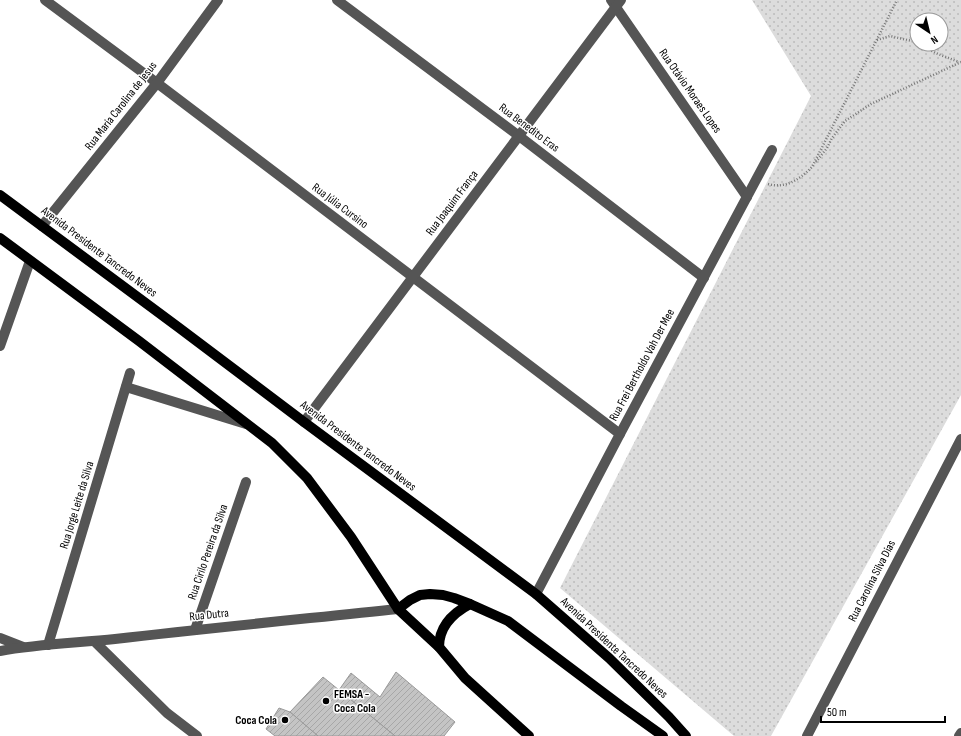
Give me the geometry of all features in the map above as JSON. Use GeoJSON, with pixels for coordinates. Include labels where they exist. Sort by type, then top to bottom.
{"type":"FeatureCollection","features":[{"type":"Feature","properties":{"kind":"main road","name":"Avenida Presidente Tancredo Neves"},"geometry":{"type":"LineString","coordinates":[[0,195],[536,594],[610,658],[686,736]]}},
{"type":"Feature","properties":{"kind":"main road"},"geometry":{"type":"LineString","coordinates":[[0,238],[139,341],[272,443],[307,478],[351,537],[398,609],[439,647],[465,678],[529,736]]}},
{"type":"Feature","properties":{"kind":"main road"},"geometry":{"type":"LineString","coordinates":[[398,609],[420,595],[442,595],[470,604],[508,621],[663,736]]}},
{"type":"Feature","properties":{"kind":"main road"},"geometry":{"type":"LineString","coordinates":[[439,647],[440,635],[446,624],[459,610],[470,604]]}},
{"type":"Feature","properties":{"kind":"street","name":"Rua Júlia Cursino"},"geometry":{"type":"LineString","coordinates":[[45,0],[157,83],[620,434]]}},
{"type":"Feature","properties":{"kind":"street","name":"Rua Maria Carolina de Jesus"},"geometry":{"type":"LineString","coordinates":[[42,226],[157,83],[218,0]]}},
{"type":"Feature","properties":{"kind":"street","name":"Rua Benedito Eras"},"geometry":{"type":"LineString","coordinates":[[337,0],[519,136],[704,278]]}},
{"type":"Feature","properties":{"kind":"street","name":"Rua Joaquim França"},"geometry":{"type":"LineString","coordinates":[[304,422],[519,136],[616,2]]}},
{"type":"Feature","properties":{"kind":"street","name":"Rua Otávio Moraes Lopes"},"geometry":{"type":"LineString","coordinates":[[616,2],[748,197]]}},
{"type":"Feature","properties":{"kind":"street","name":"Rua Frei Bertholdo Vah Der Mee"},"geometry":{"type":"LineString","coordinates":[[536,594],[772,150]]}},
{"type":"Feature","properties":{"kind":"street"},"geometry":{"type":"LineString","coordinates":[[0,346],[30,261]]}},
{"type":"Feature","properties":{"kind":"street","name":"Rua Jorge Leite da Silva"},"geometry":{"type":"LineString","coordinates":[[48,645],[130,373]]}},
{"type":"Feature","properties":{"kind":"street"},"geometry":{"type":"LineString","coordinates":[[126,387],[248,424]]}},
{"type":"Feature","properties":{"kind":"street","name":"Rua Carolina Silva Dias"},"geometry":{"type":"LineString","coordinates":[[807,736],[961,439]]}},
{"type":"Feature","properties":{"kind":"street","name":"Rua Cirilo Pereira da Silva"},"geometry":{"type":"LineString","coordinates":[[195,630],[246,482]]}},
{"type":"Feature","properties":{"kind":"street","name":"Rua Dutra"},"geometry":{"type":"LineString","coordinates":[[0,651],[23,647],[398,609]]}},
{"type":"Feature","properties":{"kind":"street","name":"Rua Dutra"},"geometry":{"type":"LineString","coordinates":[[0,638],[23,647]]}},
{"type":"Feature","properties":{"kind":"street"},"geometry":{"type":"LineString","coordinates":[[94,641],[167,713],[197,736]]}},
{"type":"Feature","properties":{"kind":"path"},"geometry":{"type":"LineString","coordinates":[[812,167],[897,0]]}},
{"type":"Feature","properties":{"kind":"path"},"geometry":{"type":"LineString","coordinates":[[877,40],[890,36],[909,40]]}},
{"type":"Feature","properties":{"kind":"path"},"geometry":{"type":"LineString","coordinates":[[934,52],[960,62]]}},
{"type":"Feature","properties":{"kind":"path"},"geometry":{"type":"LineString","coordinates":[[756,181],[772,185],[789,184],[803,176],[827,148],[832,138],[845,121],[871,104],[960,62]]}},
{"type":"Feature","properties":{"kind":"shaded area"},"geometry":{"type":"Polygon","coordinates":[[[752,0],[961,0],[961,395],[771,736],[734,736],[560,588],[811,96],[752,0]]]}},
{"type":"Feature","properties":{"kind":"building"},"geometry":{"type":"Polygon","coordinates":[[[396,672],[455,722],[444,736],[395,736],[339,690],[351,673],[380,697],[396,672]]]}},
{"type":"Feature","properties":{"kind":"building","name":"FEMSA - Coca Cola"},"geometry":{"type":"Polygon","coordinates":[[[323,677],[395,736],[318,736],[290,712],[323,677]]]}},
{"type":"Feature","properties":{"kind":"building","name":"Coca Cola"},"geometry":{"type":"Polygon","coordinates":[[[279,708],[290,712],[318,736],[275,736],[266,729],[279,708]]]}},
{"type":"Feature","properties":{"kind":"place","name":"FEMSA - Coca Cola"},"geometry":{"type":"Point","coordinates":[326,701]}},
{"type":"Feature","properties":{"kind":"place","name":"Coca Cola"},"geometry":{"type":"Point","coordinates":[285,720]}}]}
